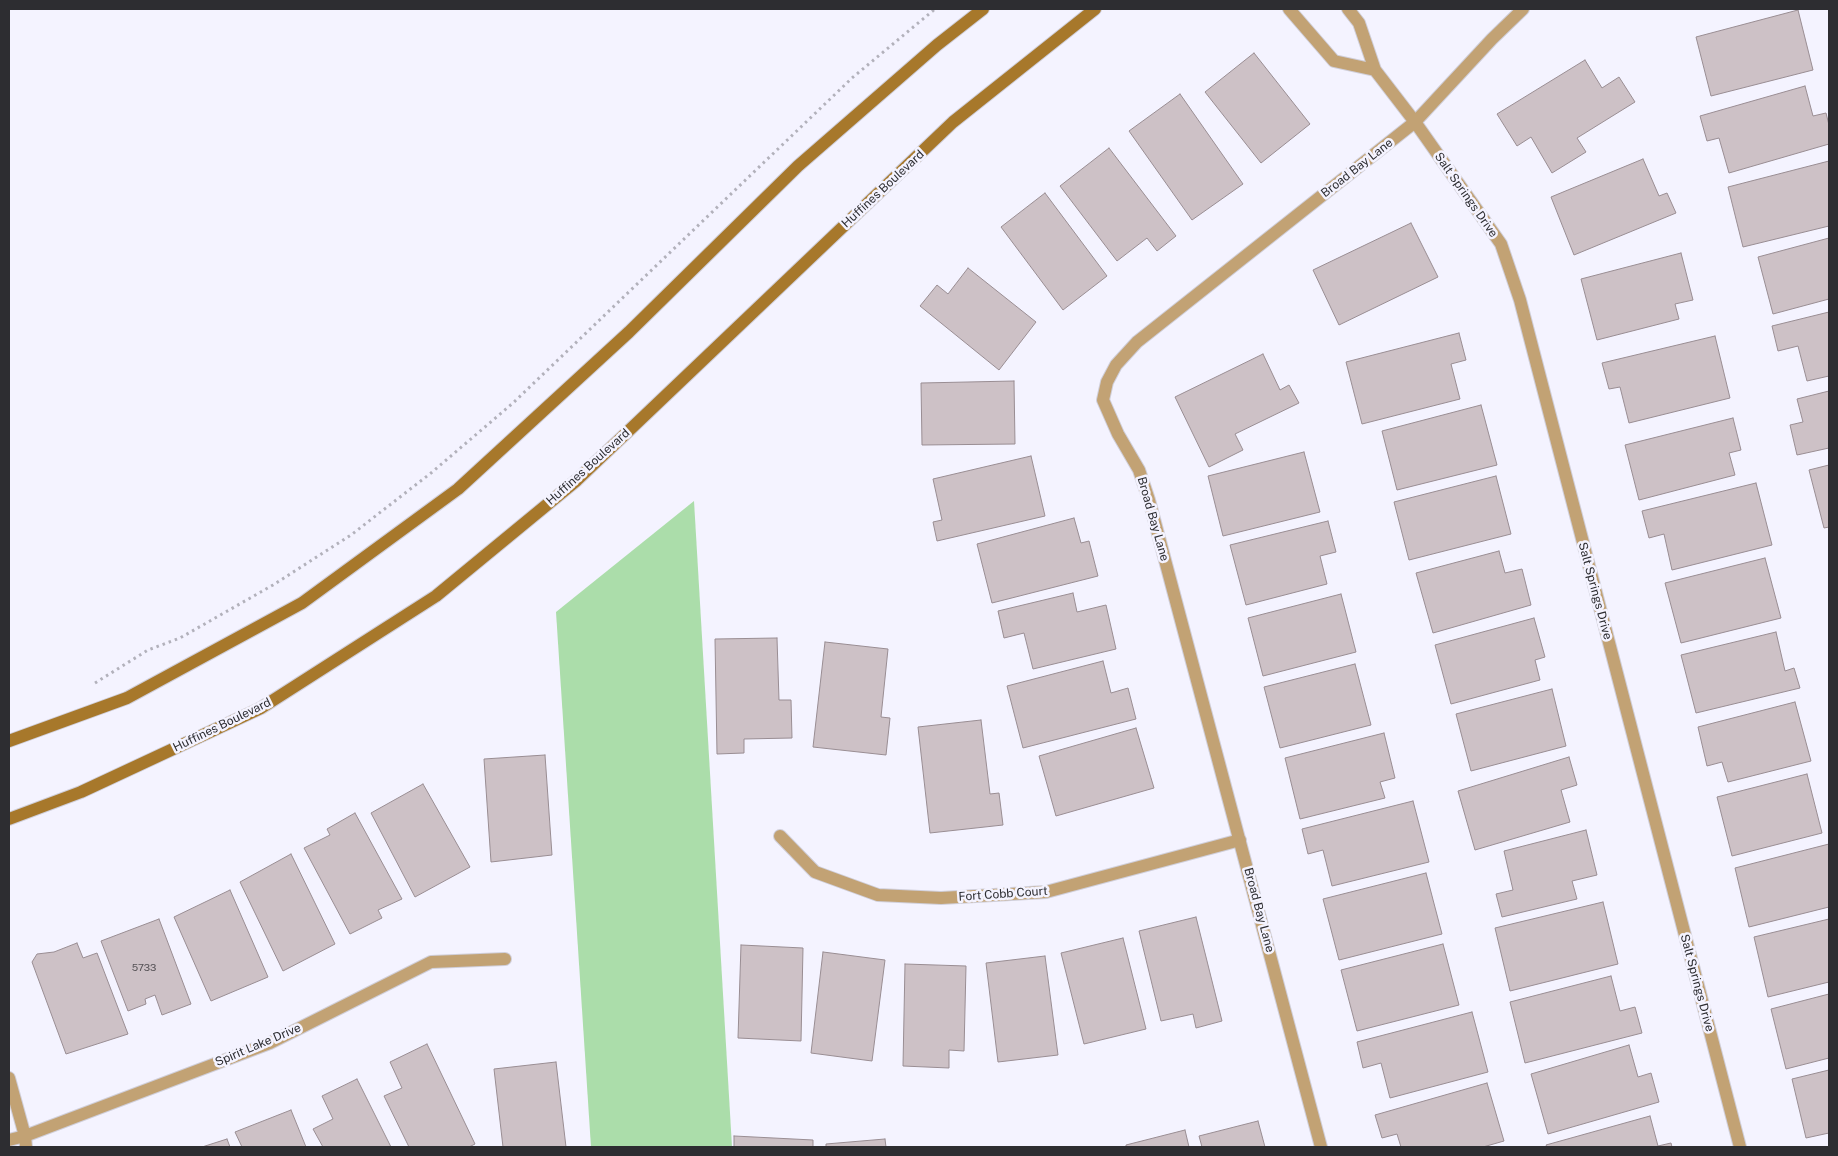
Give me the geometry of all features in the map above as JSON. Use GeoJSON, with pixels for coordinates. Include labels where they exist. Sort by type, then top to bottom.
{"type":"FeatureCollection","features":[{"type":"Feature","properties":{"kind":"main road"},"geometry":{"type":"LineString","coordinates":[[9,741],[127,698],[302,604],[458,489],[629,332],[798,166],[937,45],[984,9]]}},
{"type":"Feature","properties":{"kind":"main road","name":"Huffines Boulevard"},"geometry":{"type":"LineString","coordinates":[[9,819],[81,792],[261,708],[436,596],[577,480],[953,122],[1095,9]]}},
{"type":"Feature","properties":{"kind":"street"},"geometry":{"type":"LineString","coordinates":[[1289,9],[1334,61],[1375,70]]}},
{"type":"Feature","properties":{"kind":"street","name":"Salt Springs Drive"},"geometry":{"type":"LineString","coordinates":[[1348,9],[1359,23],[1375,70],[1415,122],[1501,244],[1520,300],[1740,1147]]}},
{"type":"Feature","properties":{"kind":"street","name":"Broad Bay Lane"},"geometry":{"type":"LineString","coordinates":[[1321,1147],[1149,500],[1139,470],[1118,434],[1103,400],[1107,382],[1116,365],[1137,342],[1415,122],[1492,39],[1523,9]]}},
{"type":"Feature","properties":{"kind":"street","name":"Fort Cobb Court"},"geometry":{"type":"LineString","coordinates":[[780,836],[814,872],[878,895],[941,898],[1046,892],[1240,840]]}},
{"type":"Feature","properties":{"kind":"street","name":"Spirit Lake Drive"},"geometry":{"type":"LineString","coordinates":[[9,1140],[25,1142],[270,1043],[431,962],[505,958]]}},
{"type":"Feature","properties":{"kind":"street"},"geometry":{"type":"LineString","coordinates":[[9,1078],[25,1142]]}},
{"type":"Feature","properties":{"kind":"path"},"geometry":{"type":"LineString","coordinates":[[90,687],[148,650],[180,638],[273,585],[350,535],[431,473],[513,403],[852,78],[935,9]]}},
{"type":"Feature","properties":{"kind":"green space"},"geometry":{"type":"Polygon","coordinates":[[[694,501],[732,1147],[591,1147],[556,612],[694,501]]]}},
{"type":"Feature","properties":{"kind":"building"},"geometry":{"type":"Polygon","coordinates":[[[1798,10],[1813,70],[1711,96],[1696,37],[1798,10]]]}},
{"type":"Feature","properties":{"kind":"building"},"geometry":{"type":"Polygon","coordinates":[[[1254,53],[1310,124],[1261,163],[1205,92],[1254,53]]]}},
{"type":"Feature","properties":{"kind":"building"},"geometry":{"type":"Polygon","coordinates":[[[1585,60],[1602,88],[1619,77],[1635,102],[1577,138],[1586,152],[1552,173],[1531,137],[1517,146],[1497,114],[1585,60]]]}},
{"type":"Feature","properties":{"kind":"building"},"geometry":{"type":"Polygon","coordinates":[[[1805,86],[1813,116],[1826,113],[1829,125],[1829,144],[1729,173],[1719,138],[1707,141],[1700,116],[1805,86]]]}},
{"type":"Feature","properties":{"kind":"building"},"geometry":{"type":"Polygon","coordinates":[[[1180,94],[1243,184],[1192,220],[1129,131],[1180,94]]]}},
{"type":"Feature","properties":{"kind":"building"},"geometry":{"type":"Polygon","coordinates":[[[1109,148],[1176,236],[1157,251],[1147,238],[1117,261],[1060,186],[1109,148]]]}},
{"type":"Feature","properties":{"kind":"building"},"geometry":{"type":"Polygon","coordinates":[[[1643,159],[1659,196],[1667,193],[1676,213],[1574,255],[1551,197],[1643,159]]]}},
{"type":"Feature","properties":{"kind":"building"},"geometry":{"type":"Polygon","coordinates":[[[1829,161],[1829,226],[1743,247],[1728,187],[1829,161]]]}},
{"type":"Feature","properties":{"kind":"building"},"geometry":{"type":"Polygon","coordinates":[[[1045,193],[1107,276],[1063,310],[1001,227],[1045,193]]]}},
{"type":"Feature","properties":{"kind":"building"},"geometry":{"type":"Polygon","coordinates":[[[1411,223],[1438,277],[1339,325],[1313,270],[1411,223]]]}},
{"type":"Feature","properties":{"kind":"building"},"geometry":{"type":"Polygon","coordinates":[[[1829,238],[1829,299],[1773,314],[1758,257],[1829,238]]]}},
{"type":"Feature","properties":{"kind":"building"},"geometry":{"type":"Polygon","coordinates":[[[1681,253],[1693,300],[1675,304],[1679,319],[1597,340],[1581,279],[1681,253]]]}},
{"type":"Feature","properties":{"kind":"building"},"geometry":{"type":"Polygon","coordinates":[[[968,268],[1036,322],[999,370],[920,306],[937,285],[948,294],[968,268]]]}},
{"type":"Feature","properties":{"kind":"building"},"geometry":{"type":"Polygon","coordinates":[[[1829,312],[1829,376],[1807,381],[1798,346],[1778,351],[1772,326],[1829,312]]]}},
{"type":"Feature","properties":{"kind":"building"},"geometry":{"type":"Polygon","coordinates":[[[1459,333],[1466,360],[1451,364],[1460,399],[1362,424],[1346,362],[1459,333]]]}},
{"type":"Feature","properties":{"kind":"building"},"geometry":{"type":"Polygon","coordinates":[[[1715,336],[1730,398],[1629,423],[1620,387],[1609,389],[1602,363],[1715,336]]]}},
{"type":"Feature","properties":{"kind":"building"},"geometry":{"type":"Polygon","coordinates":[[[1263,354],[1280,390],[1289,385],[1299,403],[1235,434],[1243,450],[1209,467],[1175,397],[1263,354]]]}},
{"type":"Feature","properties":{"kind":"building"},"geometry":{"type":"Polygon","coordinates":[[[1014,381],[1015,444],[922,445],[921,383],[1014,381]]]}},
{"type":"Feature","properties":{"kind":"building"},"geometry":{"type":"Polygon","coordinates":[[[1829,391],[1829,448],[1797,455],[1790,425],[1803,422],[1797,399],[1829,391]]]}},
{"type":"Feature","properties":{"kind":"building"},"geometry":{"type":"Polygon","coordinates":[[[1481,405],[1497,465],[1397,490],[1382,431],[1481,405]]]}},
{"type":"Feature","properties":{"kind":"building"},"geometry":{"type":"Polygon","coordinates":[[[1733,418],[1741,450],[1729,453],[1735,475],[1639,500],[1625,445],[1733,418]]]}},
{"type":"Feature","properties":{"kind":"building"},"geometry":{"type":"Polygon","coordinates":[[[1304,452],[1320,512],[1223,536],[1208,476],[1304,452]]]}},
{"type":"Feature","properties":{"kind":"building"},"geometry":{"type":"Polygon","coordinates":[[[1031,456],[1045,516],[937,541],[933,522],[942,520],[933,479],[1031,456]]]}},
{"type":"Feature","properties":{"kind":"building"},"geometry":{"type":"Polygon","coordinates":[[[1829,465],[1829,527],[1824,528],[1809,470],[1829,465]]]}},
{"type":"Feature","properties":{"kind":"building"},"geometry":{"type":"Polygon","coordinates":[[[1496,476],[1511,534],[1409,560],[1394,502],[1496,476]]]}},
{"type":"Feature","properties":{"kind":"building"},"geometry":{"type":"Polygon","coordinates":[[[1756,483],[1772,545],[1672,570],[1664,534],[1649,538],[1642,511],[1756,483]]]}},
{"type":"Feature","properties":{"kind":"building"},"geometry":{"type":"Polygon","coordinates":[[[1074,518],[1081,543],[1089,541],[1098,576],[992,603],[977,544],[1074,518]]]}},
{"type":"Feature","properties":{"kind":"building"},"geometry":{"type":"Polygon","coordinates":[[[1328,521],[1336,552],[1320,556],[1327,584],[1246,605],[1230,545],[1328,521]]]}},
{"type":"Feature","properties":{"kind":"building"},"geometry":{"type":"Polygon","coordinates":[[[1499,551],[1505,573],[1522,569],[1531,605],[1433,633],[1416,573],[1499,551]]]}},
{"type":"Feature","properties":{"kind":"building"},"geometry":{"type":"Polygon","coordinates":[[[1765,558],[1781,618],[1681,643],[1665,583],[1765,558]]]}},
{"type":"Feature","properties":{"kind":"building"},"geometry":{"type":"Polygon","coordinates":[[[1073,593],[1077,612],[1106,605],[1116,649],[1033,669],[1024,633],[1004,638],[998,611],[1073,593]]]}},
{"type":"Feature","properties":{"kind":"building"},"geometry":{"type":"Polygon","coordinates":[[[1341,594],[1356,652],[1263,676],[1248,618],[1341,594]]]}},
{"type":"Feature","properties":{"kind":"building"},"geometry":{"type":"Polygon","coordinates":[[[1534,618],[1545,657],[1535,660],[1540,680],[1451,704],[1435,645],[1534,618]]]}},
{"type":"Feature","properties":{"kind":"building"},"geometry":{"type":"Polygon","coordinates":[[[1776,632],[1785,671],[1794,668],[1800,688],[1696,713],[1681,655],[1776,632]]]}},
{"type":"Feature","properties":{"kind":"building"},"geometry":{"type":"Polygon","coordinates":[[[777,638],[779,700],[791,700],[792,738],[744,739],[744,753],[717,754],[715,639],[777,638]]]}},
{"type":"Feature","properties":{"kind":"building"},"geometry":{"type":"Polygon","coordinates":[[[825,642],[888,649],[881,717],[890,718],[886,755],[813,747],[825,642]]]}},
{"type":"Feature","properties":{"kind":"building"},"geometry":{"type":"Polygon","coordinates":[[[1103,661],[1111,693],[1128,688],[1136,719],[1023,748],[1007,686],[1103,661]]]}},
{"type":"Feature","properties":{"kind":"building"},"geometry":{"type":"Polygon","coordinates":[[[1355,664],[1371,725],[1280,748],[1264,687],[1355,664]]]}},
{"type":"Feature","properties":{"kind":"building"},"geometry":{"type":"Polygon","coordinates":[[[1552,689],[1566,746],[1471,771],[1456,714],[1552,689]]]}},
{"type":"Feature","properties":{"kind":"building"},"geometry":{"type":"Polygon","coordinates":[[[1795,702],[1811,761],[1728,782],[1722,762],[1707,766],[1698,727],[1795,702]]]}},
{"type":"Feature","properties":{"kind":"building"},"geometry":{"type":"Polygon","coordinates":[[[981,720],[990,794],[999,793],[1003,825],[930,833],[918,727],[981,720]]]}},
{"type":"Feature","properties":{"kind":"building"},"geometry":{"type":"Polygon","coordinates":[[[1136,728],[1154,788],[1056,816],[1039,756],[1136,728]]]}},
{"type":"Feature","properties":{"kind":"building"},"geometry":{"type":"Polygon","coordinates":[[[1384,733],[1395,778],[1380,782],[1385,798],[1300,819],[1285,758],[1384,733]]]}},
{"type":"Feature","properties":{"kind":"building"},"geometry":{"type":"Polygon","coordinates":[[[545,755],[552,855],[491,862],[484,759],[545,755]]]}},
{"type":"Feature","properties":{"kind":"building"},"geometry":{"type":"Polygon","coordinates":[[[1569,757],[1577,785],[1561,790],[1570,822],[1475,850],[1458,791],[1569,757]]]}},
{"type":"Feature","properties":{"kind":"building"},"geometry":{"type":"Polygon","coordinates":[[[1807,774],[1822,833],[1732,856],[1717,797],[1807,774]]]}},
{"type":"Feature","properties":{"kind":"building"},"geometry":{"type":"Polygon","coordinates":[[[423,784],[470,867],[415,897],[371,813],[423,784]]]}},
{"type":"Feature","properties":{"kind":"building"},"geometry":{"type":"Polygon","coordinates":[[[1413,801],[1429,862],[1332,886],[1323,850],[1308,854],[1302,829],[1413,801]]]}},
{"type":"Feature","properties":{"kind":"building"},"geometry":{"type":"Polygon","coordinates":[[[355,813],[402,899],[378,910],[382,918],[350,934],[304,848],[330,835],[327,829],[355,813]]]}},
{"type":"Feature","properties":{"kind":"building"},"geometry":{"type":"Polygon","coordinates":[[[1586,830],[1597,875],[1572,881],[1577,899],[1502,917],[1496,894],[1513,890],[1504,851],[1586,830]]]}},
{"type":"Feature","properties":{"kind":"building"},"geometry":{"type":"Polygon","coordinates":[[[1829,844],[1829,907],[1749,927],[1735,868],[1829,844]]]}},
{"type":"Feature","properties":{"kind":"building"},"geometry":{"type":"Polygon","coordinates":[[[291,854],[335,944],[283,971],[240,882],[291,854]]]}},
{"type":"Feature","properties":{"kind":"building"},"geometry":{"type":"Polygon","coordinates":[[[1426,873],[1442,934],[1339,960],[1323,899],[1426,873]]]}},
{"type":"Feature","properties":{"kind":"building"},"geometry":{"type":"Polygon","coordinates":[[[230,890],[268,977],[211,1001],[174,917],[230,890]]]}},
{"type":"Feature","properties":{"kind":"building"},"geometry":{"type":"Polygon","coordinates":[[[1603,902],[1618,964],[1510,991],[1495,928],[1603,902]]]}},
{"type":"Feature","properties":{"kind":"building"},"geometry":{"type":"Polygon","coordinates":[[[1196,917],[1222,1021],[1196,1028],[1193,1014],[1161,1021],[1139,931],[1196,917]]]}},
{"type":"Feature","properties":{"kind":"building"},"geometry":{"type":"Polygon","coordinates":[[[159,919],[191,1004],[162,1015],[155,995],[145,999],[146,1004],[128,1011],[101,941],[159,919]]]}},
{"type":"Feature","properties":{"kind":"building"},"geometry":{"type":"Polygon","coordinates":[[[1829,919],[1829,982],[1768,997],[1754,937],[1829,919]]]}},
{"type":"Feature","properties":{"kind":"building"},"geometry":{"type":"Polygon","coordinates":[[[1123,938],[1146,1029],[1084,1044],[1061,953],[1123,938]]]}},
{"type":"Feature","properties":{"kind":"building"},"geometry":{"type":"Polygon","coordinates":[[[77,943],[83,958],[97,953],[128,1034],[66,1054],[32,962],[37,954],[54,952],[77,943]]]}},
{"type":"Feature","properties":{"kind":"building"},"geometry":{"type":"Polygon","coordinates":[[[1443,944],[1459,1005],[1357,1031],[1341,970],[1443,944]]]}},
{"type":"Feature","properties":{"kind":"building"},"geometry":{"type":"Polygon","coordinates":[[[741,945],[803,948],[801,1041],[738,1038],[741,945]]]}},
{"type":"Feature","properties":{"kind":"building"},"geometry":{"type":"Polygon","coordinates":[[[823,952],[885,960],[872,1061],[811,1053],[823,952]]]}},
{"type":"Feature","properties":{"kind":"building"},"geometry":{"type":"Polygon","coordinates":[[[1045,956],[1058,1055],[998,1062],[986,963],[1045,956]]]}},
{"type":"Feature","properties":{"kind":"building"},"geometry":{"type":"Polygon","coordinates":[[[905,964],[966,966],[964,1051],[949,1050],[949,1068],[903,1066],[905,964]]]}},
{"type":"Feature","properties":{"kind":"building"},"geometry":{"type":"Polygon","coordinates":[[[1611,976],[1620,1011],[1635,1007],[1642,1033],[1525,1063],[1510,1002],[1611,976]]]}},
{"type":"Feature","properties":{"kind":"building"},"geometry":{"type":"Polygon","coordinates":[[[1829,994],[1829,1058],[1786,1069],[1771,1009],[1829,994]]]}},
{"type":"Feature","properties":{"kind":"building"},"geometry":{"type":"Polygon","coordinates":[[[1472,1012],[1488,1072],[1390,1098],[1381,1063],[1363,1068],[1357,1042],[1472,1012]]]}},
{"type":"Feature","properties":{"kind":"building"},"geometry":{"type":"Polygon","coordinates":[[[427,1044],[475,1144],[469,1147],[409,1147],[384,1096],[402,1088],[390,1062],[427,1044]]]}},
{"type":"Feature","properties":{"kind":"building"},"geometry":{"type":"Polygon","coordinates":[[[1629,1045],[1638,1077],[1651,1073],[1659,1102],[1548,1134],[1531,1074],[1629,1045]]]}},
{"type":"Feature","properties":{"kind":"building"},"geometry":{"type":"Polygon","coordinates":[[[556,1062],[566,1147],[503,1147],[494,1069],[556,1062]]]}},
{"type":"Feature","properties":{"kind":"building"},"geometry":{"type":"Polygon","coordinates":[[[1829,1070],[1829,1133],[1806,1138],[1792,1079],[1829,1070]]]}},
{"type":"Feature","properties":{"kind":"building"},"geometry":{"type":"Polygon","coordinates":[[[357,1079],[391,1147],[323,1147],[313,1129],[333,1119],[322,1096],[357,1079]]]}},
{"type":"Feature","properties":{"kind":"building"},"geometry":{"type":"Polygon","coordinates":[[[1487,1083],[1504,1141],[1483,1147],[1401,1147],[1397,1134],[1382,1138],[1375,1115],[1487,1083]]]}},
{"type":"Feature","properties":{"kind":"building"},"geometry":{"type":"Polygon","coordinates":[[[291,1110],[306,1147],[242,1147],[235,1132],[291,1110]]]}},
{"type":"Feature","properties":{"kind":"building"},"geometry":{"type":"Polygon","coordinates":[[[1650,1116],[1658,1146],[1671,1143],[1672,1147],[1547,1147],[1546,1145],[1650,1116]]]}},
{"type":"Feature","properties":{"kind":"building"},"geometry":{"type":"Polygon","coordinates":[[[1258,1121],[1265,1147],[1202,1147],[1199,1136],[1258,1121]]]}},
{"type":"Feature","properties":{"kind":"building"},"geometry":{"type":"Polygon","coordinates":[[[1185,1130],[1189,1147],[1126,1147],[1126,1145],[1185,1130]]]}},
{"type":"Feature","properties":{"kind":"building"},"geometry":{"type":"Polygon","coordinates":[[[734,1136],[813,1140],[813,1147],[734,1147],[734,1136]]]}},
{"type":"Feature","properties":{"kind":"building"},"geometry":{"type":"Polygon","coordinates":[[[227,1139],[230,1147],[202,1147],[227,1139]]]}},
{"type":"Feature","properties":{"kind":"building"},"geometry":{"type":"Polygon","coordinates":[[[885,1139],[886,1147],[826,1147],[826,1144],[885,1139]]]}}]}
